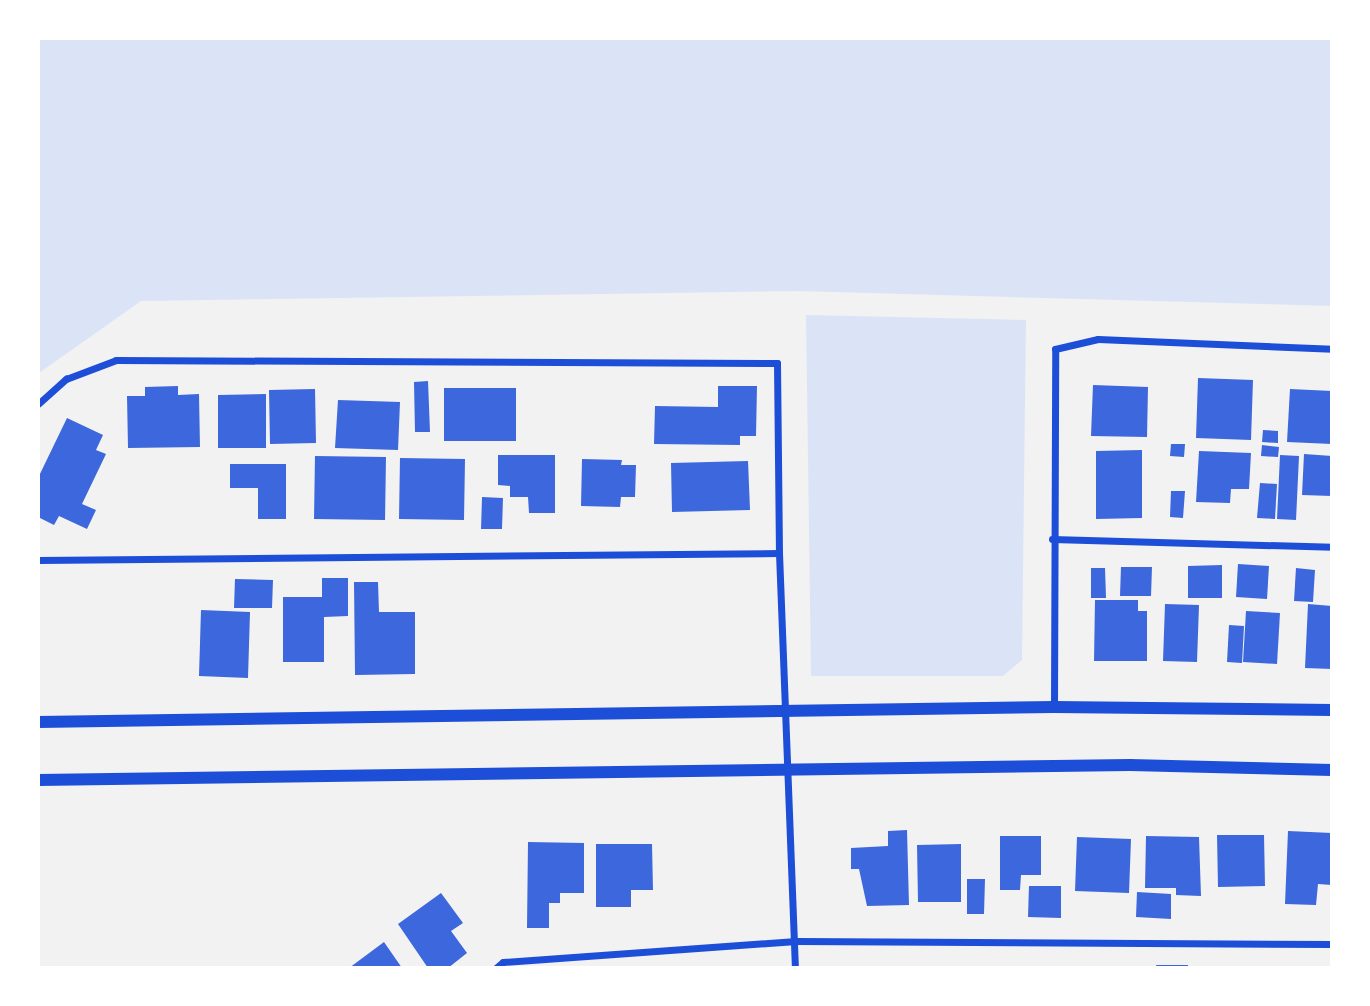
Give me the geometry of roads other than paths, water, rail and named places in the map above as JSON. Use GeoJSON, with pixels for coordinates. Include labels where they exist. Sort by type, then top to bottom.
{"type":"FeatureCollection","features":[{"type":"Feature","properties":{"kind":"street"},"geometry":{"type":"LineString","coordinates":[[1054,707],[1052,540],[1055,349],[1098,339],[1332,349]]}},
{"type":"Feature","properties":{"kind":"street"},"geometry":{"type":"LineString","coordinates":[[38,404],[66,379],[116,360],[777,363],[779,553],[790,768],[795,968]]}},
{"type":"Feature","properties":{"kind":"street"},"geometry":{"type":"LineString","coordinates":[[1052,540],[1332,547]]}},
{"type":"Feature","properties":{"kind":"street"},"geometry":{"type":"LineString","coordinates":[[38,560],[779,553]]}},
{"type":"Feature","properties":{"kind":"street"},"geometry":{"type":"LineString","coordinates":[[38,722],[1054,707],[1332,710]]}},
{"type":"Feature","properties":{"kind":"street"},"geometry":{"type":"LineString","coordinates":[[38,780],[1130,765],[1332,770]]}},
{"type":"Feature","properties":{"kind":"street"},"geometry":{"type":"LineString","coordinates":[[496,968],[503,962],[796,941],[1332,944]]}}]}
